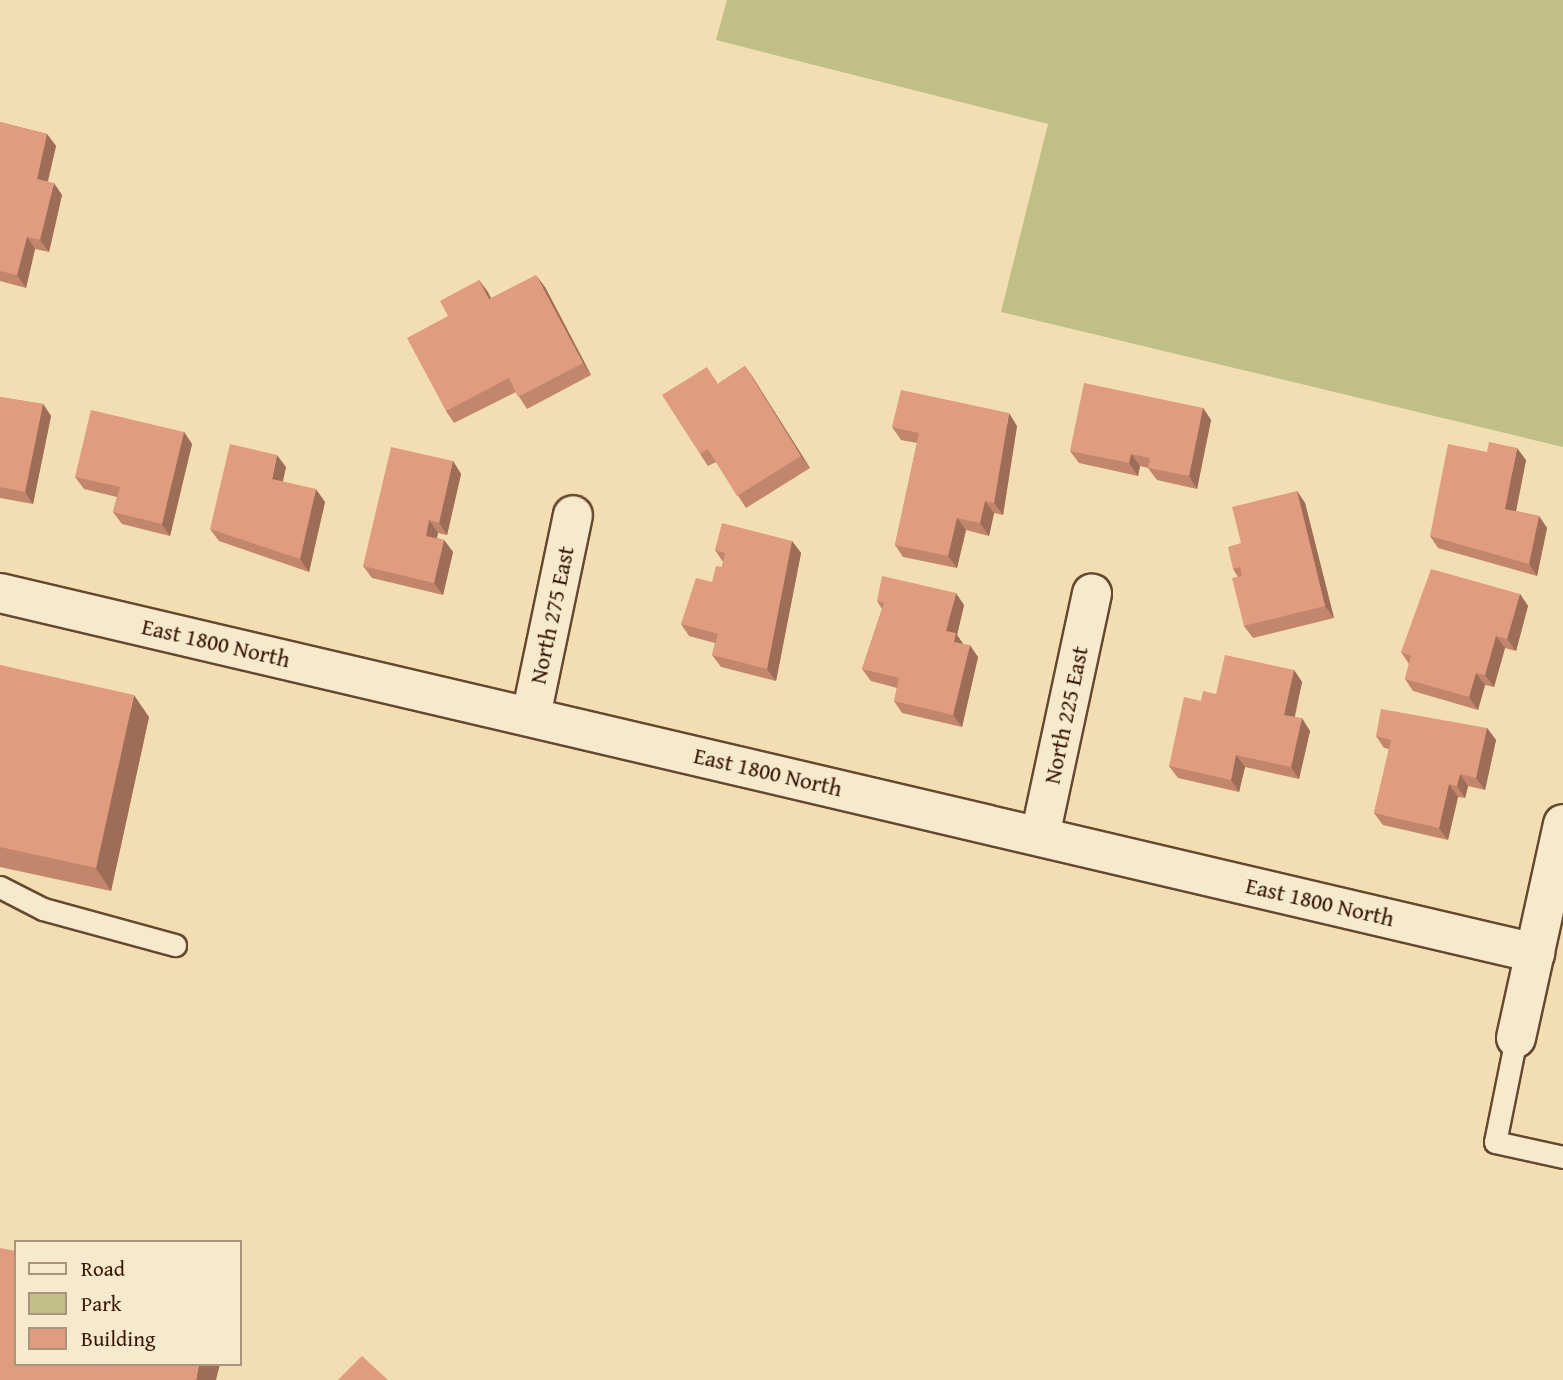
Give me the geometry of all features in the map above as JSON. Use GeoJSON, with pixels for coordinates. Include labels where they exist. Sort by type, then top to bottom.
{"type":"FeatureCollection","features":[{"type":"Feature","properties":{"kind":"street","name":"North 275 East"},"geometry":{"type":"LineString","coordinates":[[531,716],[573,515]]}},
{"type":"Feature","properties":{"kind":"street","name":"East 1800 North"},"geometry":{"type":"LineString","coordinates":[[0,593],[1535,953]]}},
{"type":"Feature","properties":{"kind":"street","name":"North 225 East"},"geometry":{"type":"LineString","coordinates":[[1040,836],[1092,594]]}},
{"type":"Feature","properties":{"kind":"street"},"geometry":{"type":"LineString","coordinates":[[1516,1038],[1563,824]]}},
{"type":"Feature","properties":{"kind":"lane"},"geometry":{"type":"LineString","coordinates":[[0,887],[43,909],[175,945]]}},
{"type":"Feature","properties":{"kind":"lane"},"geometry":{"type":"LineString","coordinates":[[1516,1038],[1494,1142],[1563,1157]]}},
{"type":"Feature","properties":{"kind":"green space"},"geometry":{"type":"Polygon","coordinates":[[[727,0],[1563,0],[1563,447],[1001,312],[1048,124],[716,40],[727,0]]]}},
{"type":"Feature","properties":{"kind":"building"},"geometry":{"type":"Polygon","coordinates":[[[0,122],[47,134],[37,179],[54,183],[40,240],[27,237],[17,275],[0,271],[0,122]]]}},
{"type":"Feature","properties":{"kind":"building"},"geometry":{"type":"Polygon","coordinates":[[[536,275],[583,363],[518,397],[509,378],[446,411],[407,338],[448,316],[440,301],[479,280],[489,299],[536,275]]]}},
{"type":"Feature","properties":{"kind":"building"},"geometry":{"type":"Polygon","coordinates":[[[745,366],[801,456],[737,496],[708,449],[700,454],[662,395],[707,367],[718,384],[745,366]]]}},
{"type":"Feature","properties":{"kind":"building"},"geometry":{"type":"Polygon","coordinates":[[[1084,383],[1203,408],[1189,476],[1148,468],[1150,458],[1131,454],[1129,463],[1070,451],[1084,383]]]}},
{"type":"Feature","properties":{"kind":"building"},"geometry":{"type":"Polygon","coordinates":[[[901,390],[1009,413],[994,503],[985,501],[980,523],[957,518],[948,556],[895,545],[919,433],[892,427],[901,390]]]}},
{"type":"Feature","properties":{"kind":"building"},"geometry":{"type":"Polygon","coordinates":[[[0,397],[43,404],[25,492],[0,487],[0,397]]]}},
{"type":"Feature","properties":{"kind":"building"},"geometry":{"type":"Polygon","coordinates":[[[91,410],[184,432],[162,524],[113,512],[120,487],[75,477],[91,410]]]}},
{"type":"Feature","properties":{"kind":"building"},"geometry":{"type":"Polygon","coordinates":[[[1489,442],[1517,448],[1505,509],[1539,516],[1529,564],[1430,536],[1448,444],[1487,452],[1489,442]]]}},
{"type":"Feature","properties":{"kind":"building"},"geometry":{"type":"Polygon","coordinates":[[[230,444],[277,455],[272,479],[316,489],[300,559],[210,529],[230,444]]]}},
{"type":"Feature","properties":{"kind":"building"},"geometry":{"type":"Polygon","coordinates":[[[391,447],[453,461],[439,523],[429,520],[426,536],[444,540],[434,583],[363,566],[391,447]]]}},
{"type":"Feature","properties":{"kind":"building"},"geometry":{"type":"Polygon","coordinates":[[[1297,491],[1325,606],[1244,626],[1232,578],[1242,576],[1240,567],[1233,569],[1228,547],[1241,543],[1232,507],[1297,491]]]}},
{"type":"Feature","properties":{"kind":"building"},"geometry":{"type":"Polygon","coordinates":[[[722,523],[792,541],[767,669],[712,655],[718,634],[681,624],[696,578],[712,582],[716,566],[722,567],[725,553],[715,550],[722,523]]]}},
{"type":"Feature","properties":{"kind":"building"},"geometry":{"type":"Polygon","coordinates":[[[1431,569],[1520,594],[1507,639],[1496,636],[1485,675],[1476,673],[1469,697],[1405,679],[1411,656],[1401,652],[1431,569]]]}},
{"type":"Feature","properties":{"kind":"building"},"geometry":{"type":"Polygon","coordinates":[[[882,576],[956,593],[946,631],[956,633],[954,642],[970,645],[953,715],[894,701],[899,678],[862,669],[884,603],[877,601],[882,576]]]}},
{"type":"Feature","properties":{"kind":"building"},"geometry":{"type":"Polygon","coordinates":[[[1225,655],[1294,670],[1284,715],[1302,718],[1291,767],[1236,755],[1231,780],[1169,766],[1184,697],[1201,701],[1203,691],[1216,694],[1225,655]]]}},
{"type":"Feature","properties":{"kind":"building"},"geometry":{"type":"Polygon","coordinates":[[[0,665],[134,695],[96,868],[0,847],[0,665]]]}},
{"type":"Feature","properties":{"kind":"building"},"geometry":{"type":"Polygon","coordinates":[[[1381,709],[1487,728],[1476,778],[1460,774],[1457,786],[1449,784],[1439,828],[1374,813],[1391,740],[1376,736],[1381,709]]]}},
{"type":"Feature","properties":{"kind":"building"},"geometry":{"type":"Polygon","coordinates":[[[0,1248],[14,1251],[14,1366],[199,1366],[196,1380],[0,1380],[0,1248]]]}},
{"type":"Feature","properties":{"kind":"building"},"geometry":{"type":"Polygon","coordinates":[[[362,1356],[388,1380],[338,1380],[362,1356]]]}}]}
